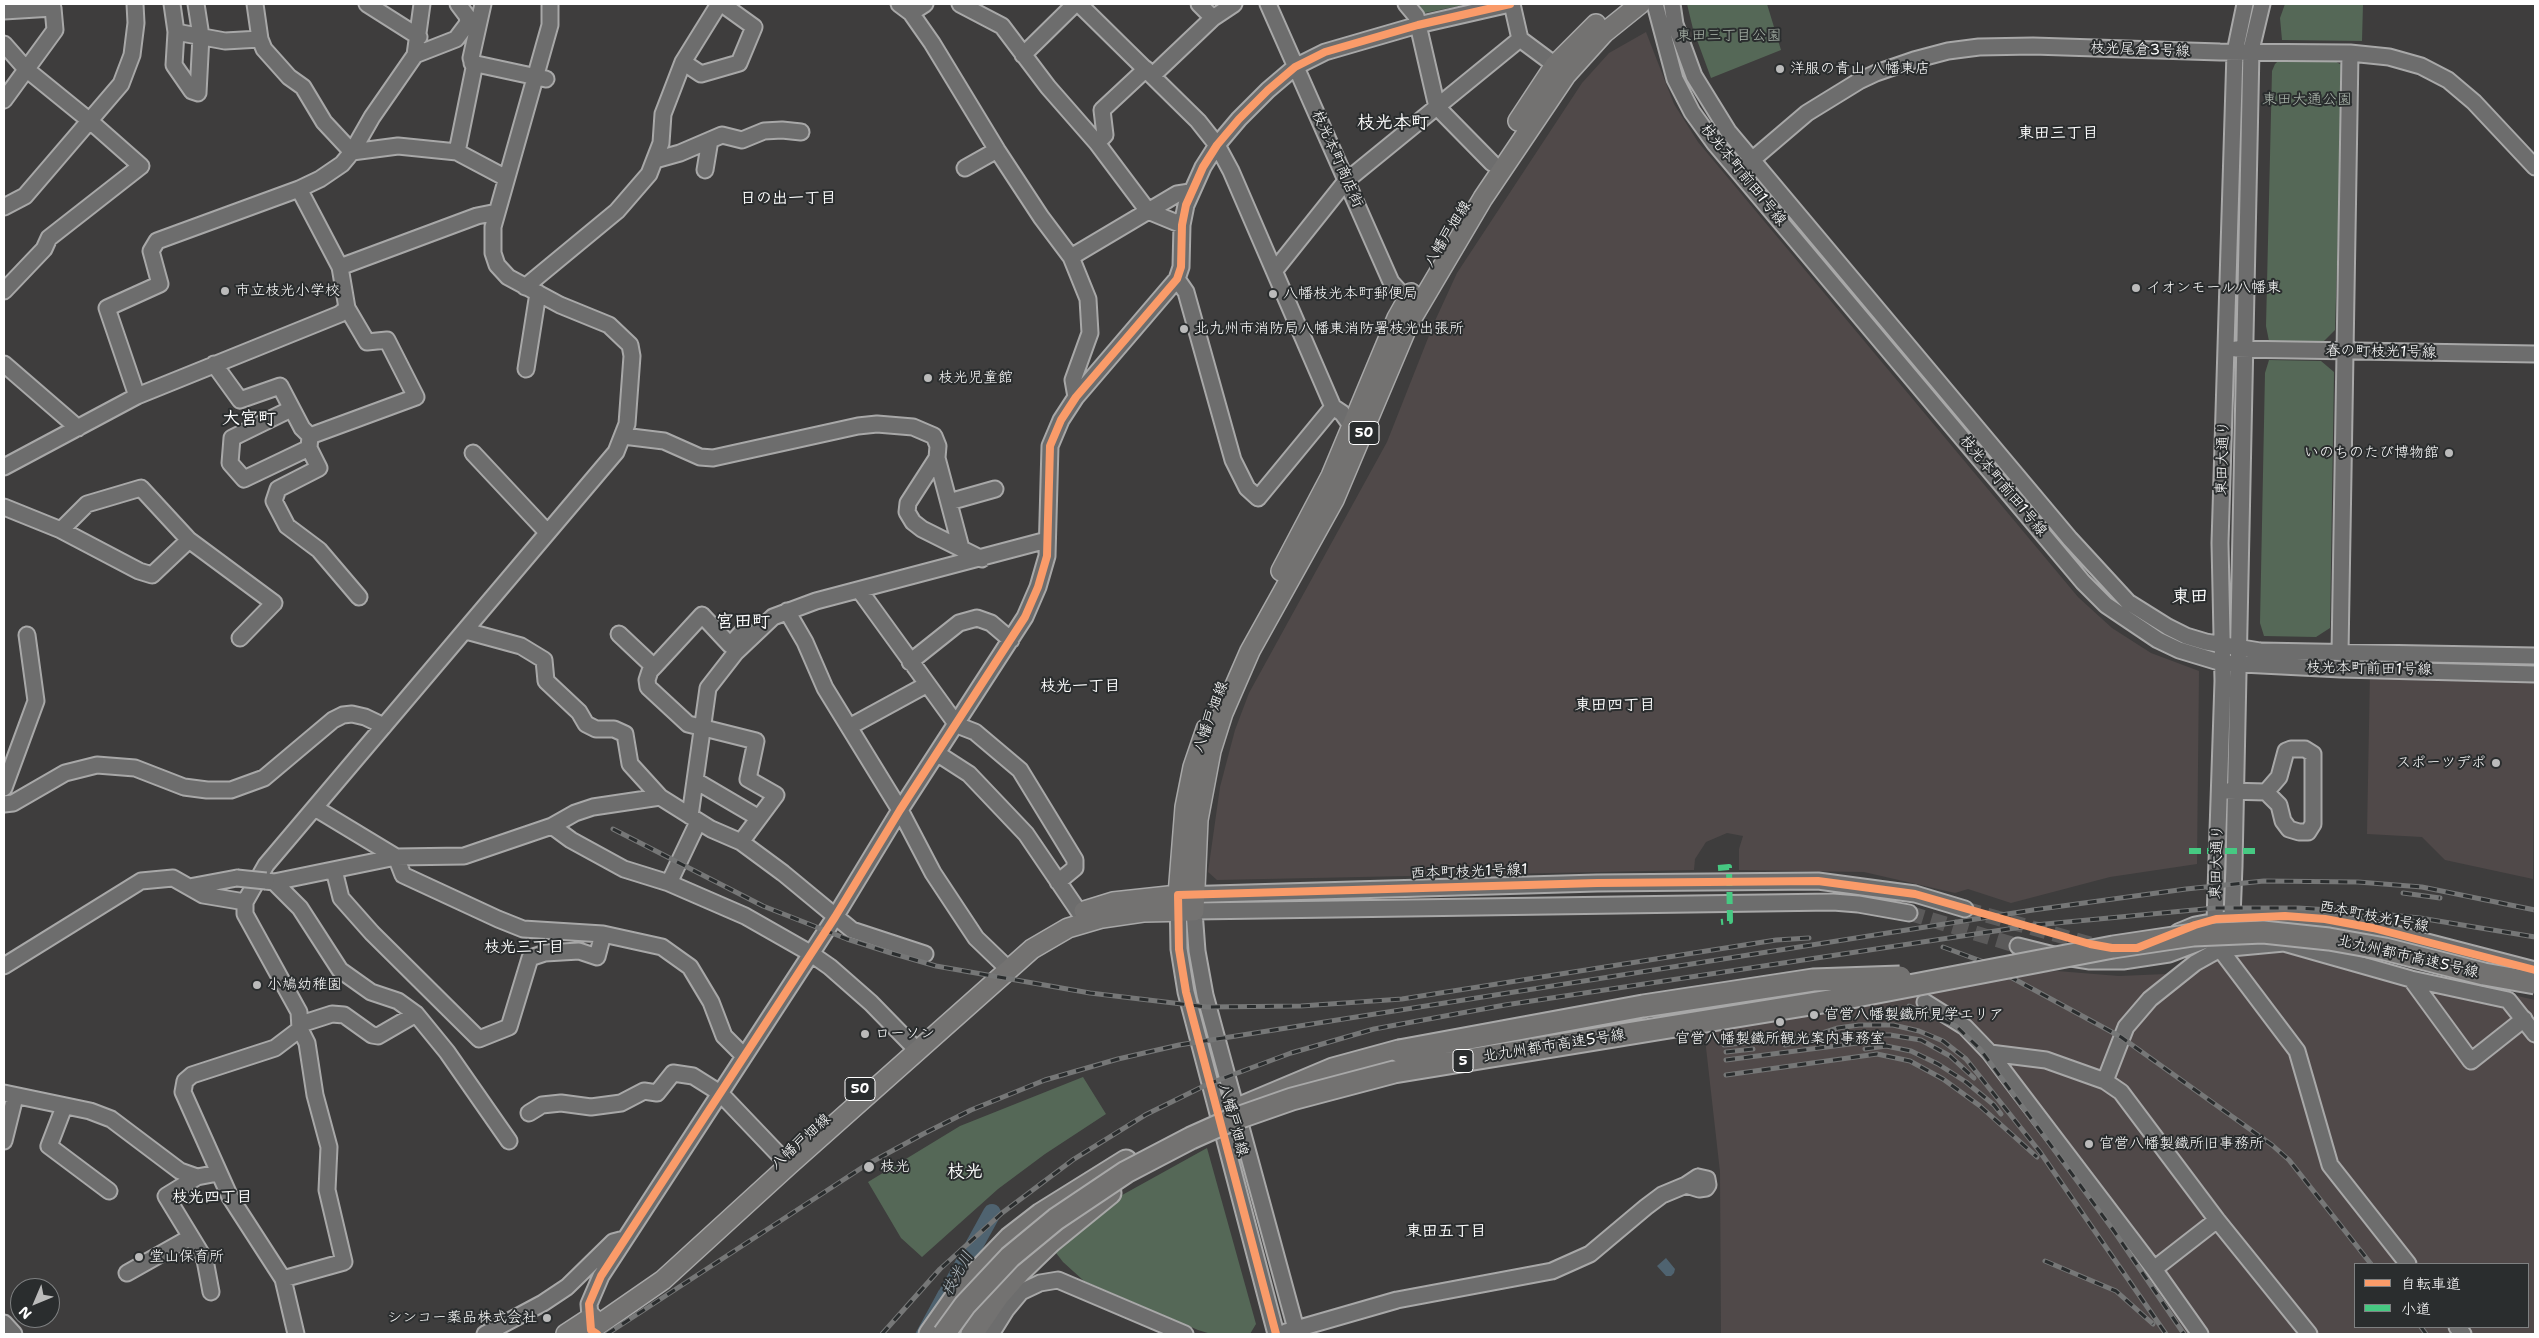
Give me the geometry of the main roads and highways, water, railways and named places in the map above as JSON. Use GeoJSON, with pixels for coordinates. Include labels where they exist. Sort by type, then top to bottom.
{"type":"FeatureCollection","features":[{"type":"Feature","properties":{"kind":"highway","name":"北九州都市高速5号線"},"geometry":{"type":"LineString","coordinates":[[944,1334],[965,1305],[1010,1257],[1032,1238],[1126,1172],[1191,1138],[1229,1121],[1341,1085],[1394,1072],[1841,999],[1993,971],[2070,953],[2193,935],[2263,932],[2356,943],[2484,974],[2535,984]]}},
{"type":"Feature","properties":{"kind":"highway"},"geometry":{"type":"LineString","coordinates":[[930,1334],[963,1287],[1010,1238],[1041,1214],[1132,1166],[1162,1157],[1228,1121],[1314,1091],[1401,1055],[1624,1018],[1887,978],[2070,953]]}},
{"type":"Feature","properties":{"kind":"highway"},"geometry":{"type":"LineString","coordinates":[[972,1334],[998,1296],[1031,1260],[1132,1166]]}},
{"type":"Feature","properties":{"kind":"highway","name":"北九州都市高速5号線"},"geometry":{"type":"LineString","coordinates":[[958,1334],[987,1292],[1008,1267],[1056,1222],[1088,1197]]}},
{"type":"Feature","properties":{"kind":"main road","name":"八幡戸畑線"},"geometry":{"type":"LineString","coordinates":[[1186,903],[1198,820],[1211,751],[1222,713],[1250,651],[1334,500],[1414,301],[1492,163],[1555,65],[1620,4]]}},
{"type":"Feature","properties":{"kind":"main road","name":"八幡戸畑線"},"geometry":{"type":"LineString","coordinates":[[1186,903],[1182,835],[1188,788],[1212,710],[1234,657],[1313,513],[1352,427],[1397,318],[1414,301],[1566,75],[1604,33],[1640,4]]}},
{"type":"Feature","properties":{"kind":"main road","name":"八幡戸畑線"},"geometry":{"type":"LineString","coordinates":[[591,1329],[657,1273],[782,1158],[1002,963],[1038,934],[1079,912],[1113,902],[1186,903]]}},
{"type":"Feature","properties":{"kind":"main road","name":"八幡戸畑線"},"geometry":{"type":"LineString","coordinates":[[566,1334],[591,1329],[663,1280],[789,1164],[1032,949],[1053,935],[1086,922],[1186,903]]}},
{"type":"Feature","properties":{"kind":"water"},"geometry":{"type":"Polygon","coordinates":[[[1666,1258],[1675,1269],[1671,1276],[1666,1276],[1657,1266],[1666,1258]]]}},
{"type":"Feature","properties":{"kind":"water"},"geometry":{"type":"Polygon","coordinates":[[[939,1290],[954,1298],[934,1334],[915,1334],[939,1290]]]}},
{"type":"Feature","properties":{"kind":"waterway","name":"枝光川"},"geometry":{"type":"LineString","coordinates":[[944,1300],[992,1213]]}},
{"type":"Feature","properties":{"kind":"tunnel"},"geometry":{"type":"LineString","coordinates":[[1965,909],[2090,944]]}},
{"type":"Feature","properties":{"kind":"tunnel"},"geometry":{"type":"LineString","coordinates":[[1909,913],[2018,946]]}},
{"type":"Feature","properties":{"kind":"railway"},"geometry":{"type":"LineString","coordinates":[[613,829],[763,906],[847,939],[891,953],[936,966],[1090,993],[1207,1007],[1301,1006],[1402,999],[1776,940],[1809,938]]}},
{"type":"Feature","properties":{"kind":"railway"},"geometry":{"type":"LineString","coordinates":[[607,1334],[866,1165],[923,1134],[971,1110],[1045,1080],[1118,1059],[1179,1045],[2033,910],[2186,889],[2264,881],[2358,882],[2422,887],[2535,910]]}},
{"type":"Feature","properties":{"kind":"railway"},"geometry":{"type":"LineString","coordinates":[[2403,893],[2440,898]]}},
{"type":"Feature","properties":{"kind":"railway"},"geometry":{"type":"LineString","coordinates":[[882,1334],[940,1269],[1002,1213],[1074,1159],[1145,1115],[1208,1084],[1291,1053],[1374,1029],[1505,1005],[2035,925],[2215,908],[2298,908],[2362,912],[2420,918],[2535,937]]}},
{"type":"Feature","properties":{"kind":"railway"},"geometry":{"type":"LineString","coordinates":[[1943,947],[1981,961],[2121,1037],[2272,1145],[2289,1160],[2370,1263]]}},
{"type":"Feature","properties":{"kind":"railway"},"geometry":{"type":"LineString","coordinates":[[1909,1006],[1956,1026],[1980,1049],[2114,1231],[2184,1334]]}},
{"type":"Feature","properties":{"kind":"railway"},"geometry":{"type":"LineString","coordinates":[[1785,1045],[1838,1028],[1859,1025],[1893,1025],[1919,1031],[1943,1041],[1966,1059],[2040,1152],[2166,1334]]}},
{"type":"Feature","properties":{"kind":"railway"},"geometry":{"type":"LineString","coordinates":[[1864,1035],[1890,1035],[1921,1040],[1950,1056],[1974,1078]]}},
{"type":"Feature","properties":{"kind":"railway"},"geometry":{"type":"LineString","coordinates":[[1724,1045],[1795,1037]]}},
{"type":"Feature","properties":{"kind":"railway"},"geometry":{"type":"LineString","coordinates":[[1726,1060],[1873,1041]]}},
{"type":"Feature","properties":{"kind":"railway"},"geometry":{"type":"LineString","coordinates":[[1865,1049],[1886,1046],[1911,1051],[1938,1064],[1966,1082],[1994,1105],[2001,1114]]}},
{"type":"Feature","properties":{"kind":"railway"},"geometry":{"type":"LineString","coordinates":[[1726,1052],[1753,1049]]}},
{"type":"Feature","properties":{"kind":"railway"},"geometry":{"type":"LineString","coordinates":[[1726,1075],[1877,1054],[1910,1061],[1943,1079],[1980,1106],[2037,1157]]}},
{"type":"Feature","properties":{"kind":"railway"},"geometry":{"type":"LineString","coordinates":[[2045,1261],[2116,1291],[2153,1324]]}},
{"type":"Feature","properties":{"kind":"railway"},"geometry":{"type":"LineString","coordinates":[[2422,1328],[2426,1334]]}},
{"type":"Feature","properties":{"kind":"place","name":"洋服の青山 八幡東店"},"geometry":{"type":"Point","coordinates":[1780,69]}},
{"type":"Feature","properties":{"kind":"place","name":"イオンモール八幡東"},"geometry":{"type":"Point","coordinates":[2136,288]}},
{"type":"Feature","properties":{"kind":"place","name":"市立枝光小学校"},"geometry":{"type":"Point","coordinates":[225,291]}},
{"type":"Feature","properties":{"kind":"place","name":"八幡枝光本町郵便局"},"geometry":{"type":"Point","coordinates":[1273,294]}},
{"type":"Feature","properties":{"kind":"place","name":"北九州市消防局八幡東消防署枝光出張所"},"geometry":{"type":"Point","coordinates":[1184,329]}},
{"type":"Feature","properties":{"kind":"place","name":"枝光児童館"},"geometry":{"type":"Point","coordinates":[928,378]}},
{"type":"Feature","properties":{"kind":"place","name":"いのちのたび博物館"},"geometry":{"type":"Point","coordinates":[2449,453]}},
{"type":"Feature","properties":{"kind":"place","name":"スポーツデポ"},"geometry":{"type":"Point","coordinates":[2496,763]}},
{"type":"Feature","properties":{"kind":"place","name":"小鳩幼稚園"},"geometry":{"type":"Point","coordinates":[257,985]}},
{"type":"Feature","properties":{"kind":"place","name":"官営八幡製鐵所見学エリア"},"geometry":{"type":"Point","coordinates":[1814,1015]}},
{"type":"Feature","properties":{"kind":"place","name":"官営八幡製鐵所観光案内事務室"},"geometry":{"type":"Point","coordinates":[1780,1022]}},
{"type":"Feature","properties":{"kind":"place","name":"ローソン"},"geometry":{"type":"Point","coordinates":[865,1034]}},
{"type":"Feature","properties":{"kind":"place","name":"官営八幡製鐵所旧事務所"},"geometry":{"type":"Point","coordinates":[2089,1144]}},
{"type":"Feature","properties":{"kind":"place","name":"枝光"},"geometry":{"type":"Point","coordinates":[869,1167]}},
{"type":"Feature","properties":{"kind":"place","name":"堂山保育所"},"geometry":{"type":"Point","coordinates":[139,1257]}},
{"type":"Feature","properties":{"kind":"place","name":"シンコー薬品株式会社"},"geometry":{"type":"Point","coordinates":[547,1318]}},
{"type":"Feature","properties":{"kind":"district","name":"枝光本町"},"geometry":{"type":"Point","coordinates":[1393,123]}},
{"type":"Feature","properties":{"kind":"district","name":"東田三丁目"},"geometry":{"type":"Point","coordinates":[2058,134]}},
{"type":"Feature","properties":{"kind":"district","name":"日の出一丁目"},"geometry":{"type":"Point","coordinates":[788,199]}},
{"type":"Feature","properties":{"kind":"district","name":"大宮町"},"geometry":{"type":"Point","coordinates":[249,419]}},
{"type":"Feature","properties":{"kind":"district","name":"東田"},"geometry":{"type":"Point","coordinates":[2190,597]}},
{"type":"Feature","properties":{"kind":"district","name":"宮田町"},"geometry":{"type":"Point","coordinates":[743,622]}},
{"type":"Feature","properties":{"kind":"district","name":"枝光一丁目"},"geometry":{"type":"Point","coordinates":[1080,687]}},
{"type":"Feature","properties":{"kind":"district","name":"東田四丁目"},"geometry":{"type":"Point","coordinates":[1615,706]}},
{"type":"Feature","properties":{"kind":"district","name":"枝光三丁目"},"geometry":{"type":"Point","coordinates":[524,948]}},
{"type":"Feature","properties":{"kind":"district","name":"枝光"},"geometry":{"type":"Point","coordinates":[965,1172]}},
{"type":"Feature","properties":{"kind":"district","name":"枝光四丁目"},"geometry":{"type":"Point","coordinates":[212,1198]}},
{"type":"Feature","properties":{"kind":"district","name":"東田五丁目"},"geometry":{"type":"Point","coordinates":[1446,1232]}},
{"type":"Feature","properties":{"kind":"park label","name":"東田三丁目公園"},"geometry":{"type":"Point","coordinates":[1729,36]}},
{"type":"Feature","properties":{"kind":"park label","name":"東田大通公園"},"geometry":{"type":"Point","coordinates":[2307,100]}}]}
